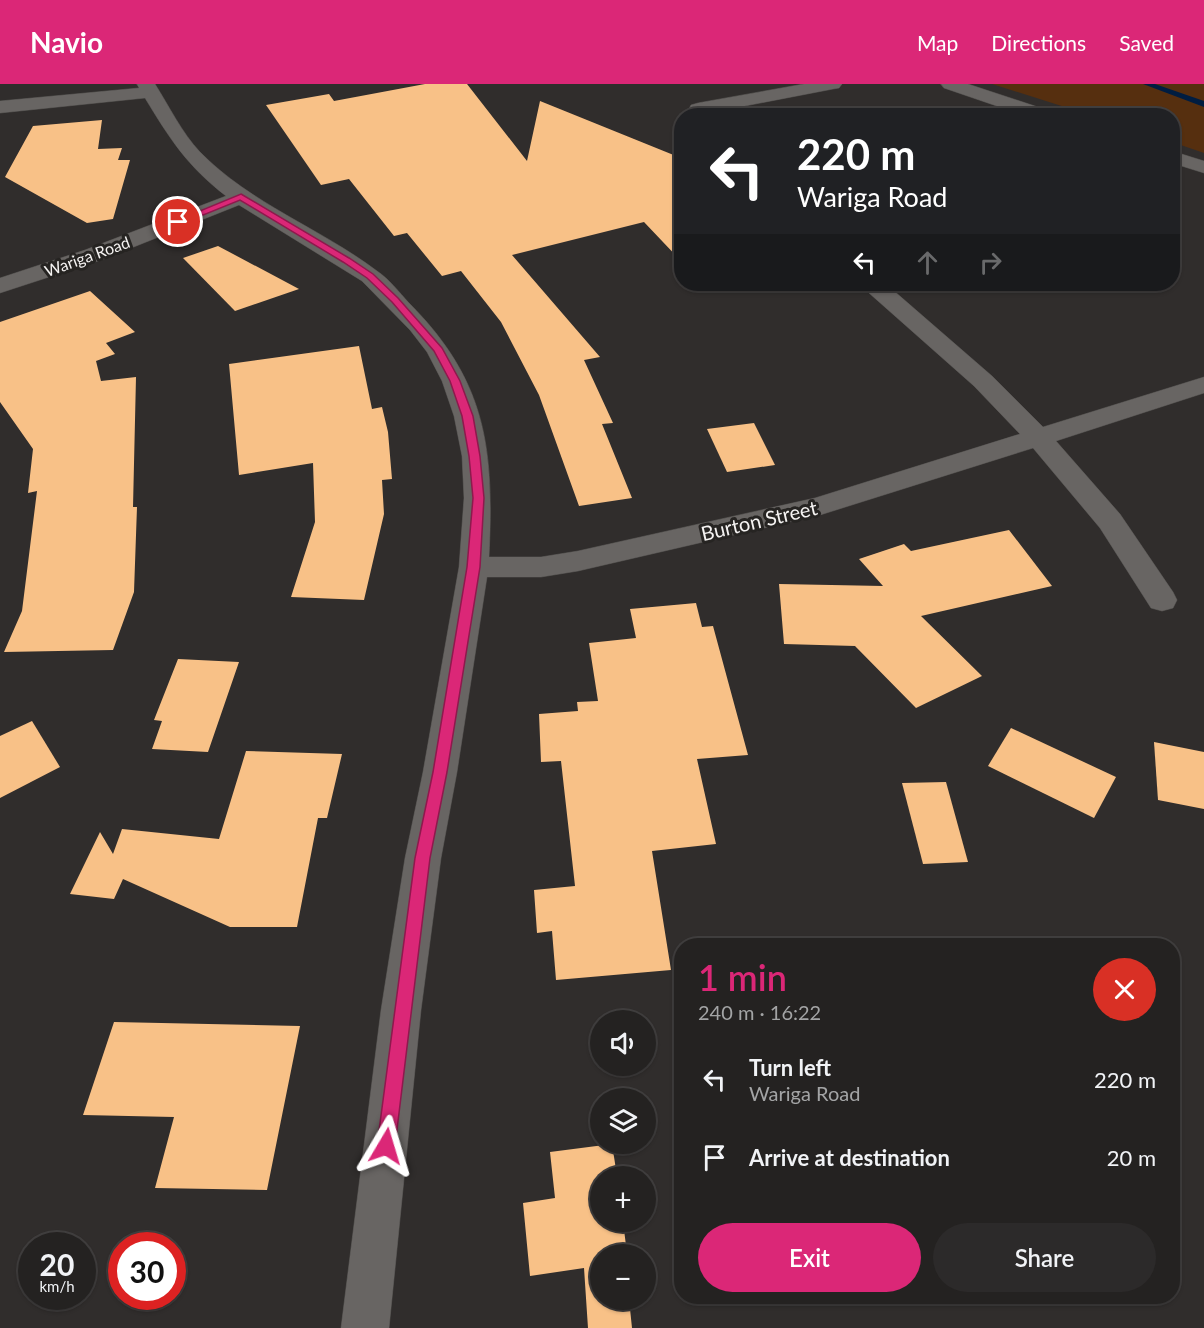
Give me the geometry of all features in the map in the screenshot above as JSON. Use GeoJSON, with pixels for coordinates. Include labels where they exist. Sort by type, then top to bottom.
{"type":"FeatureCollection","features":[{"type":"Feature","properties":{"kind":"street"},"geometry":{"type":"LineString","coordinates":[[703,108],[832,84]]}},
{"type":"Feature","properties":{"kind":"street"},"geometry":{"type":"LineString","coordinates":[[950,84],[1022,108]]}},
{"type":"Feature","properties":{"kind":"street"},"geometry":{"type":"LineString","coordinates":[[0,107],[148,88],[191,154],[213,176],[241,197],[370,276],[395,300],[438,350],[458,390],[467,416],[475,456],[478,498],[474,567],[440,772],[423,858],[400,1022],[365,1328]]}},
{"type":"Feature","properties":{"kind":"street"},"geometry":{"type":"LineString","coordinates":[[1180,160],[1204,167]]}},
{"type":"Feature","properties":{"kind":"street","name":"Wariga Road"},"geometry":{"type":"LineString","coordinates":[[0,286],[93,255],[241,197]]}},
{"type":"Feature","properties":{"kind":"street"},"geometry":{"type":"LineString","coordinates":[[880,291],[983,381],[1038,437],[1110,521],[1162,600]]}},
{"type":"Feature","properties":{"kind":"street","name":"Burton Street"},"geometry":{"type":"LineString","coordinates":[[474,567],[542,567],[578,561],[820,506],[1204,385]]}},
{"type":"Feature","properties":{"kind":"shaded area"},"geometry":{"type":"Polygon","coordinates":[[[992,84],[1204,84],[1204,153],[1180,145],[1180,108],[1068,108],[992,84]]]}},
{"type":"Feature","properties":{"kind":"building"},"geometry":{"type":"Polygon","coordinates":[[[425,84],[467,84],[527,161],[540,101],[674,155],[674,254],[644,222],[512,255],[600,357],[584,360],[613,423],[602,424],[632,498],[579,506],[539,395],[501,322],[461,271],[442,276],[407,233],[394,236],[349,179],[321,185],[266,105],[329,94],[334,101],[425,84]]]}},
{"type":"Feature","properties":{"kind":"building"},"geometry":{"type":"Polygon","coordinates":[[[102,120],[98,149],[122,148],[118,160],[130,160],[113,219],[87,223],[5,177],[33,126],[102,120]]]}},
{"type":"Feature","properties":{"kind":"building"},"geometry":{"type":"Polygon","coordinates":[[[218,246],[299,289],[235,311],[183,258],[218,246]]]}},
{"type":"Feature","properties":{"kind":"building"},"geometry":{"type":"Polygon","coordinates":[[[90,291],[135,332],[106,343],[115,354],[96,361],[101,381],[136,377],[133,507],[137,507],[134,592],[113,650],[4,652],[22,611],[37,491],[28,493],[33,449],[0,402],[0,322],[90,291]]]}},
{"type":"Feature","properties":{"kind":"building"},"geometry":{"type":"Polygon","coordinates":[[[359,346],[372,409],[382,407],[388,432],[392,479],[382,480],[384,514],[364,600],[291,597],[315,522],[313,463],[239,475],[229,364],[359,346]]]}},
{"type":"Feature","properties":{"kind":"building"},"geometry":{"type":"Polygon","coordinates":[[[754,423],[775,465],[727,472],[707,429],[754,423]]]}},
{"type":"Feature","properties":{"kind":"building"},"geometry":{"type":"Polygon","coordinates":[[[1009,530],[1052,586],[921,616],[982,676],[916,708],[855,646],[784,644],[779,584],[883,586],[859,559],[904,544],[911,551],[1009,530]]]}},
{"type":"Feature","properties":{"kind":"building"},"geometry":{"type":"Polygon","coordinates":[[[696,603],[702,627],[713,626],[748,755],[697,759],[716,844],[652,851],[671,970],[556,980],[552,931],[537,933],[534,890],[575,886],[561,761],[541,762],[539,714],[578,711],[577,702],[598,701],[589,643],[636,638],[630,609],[696,603]]]}},
{"type":"Feature","properties":{"kind":"building"},"geometry":{"type":"Polygon","coordinates":[[[178,659],[239,662],[208,752],[152,749],[162,721],[154,720],[178,659]]]}},
{"type":"Feature","properties":{"kind":"building"},"geometry":{"type":"Polygon","coordinates":[[[32,721],[60,767],[0,798],[0,736],[32,721]]]}},
{"type":"Feature","properties":{"kind":"building"},"geometry":{"type":"Polygon","coordinates":[[[1011,728],[1116,777],[1094,818],[988,766],[1011,728]]]}},
{"type":"Feature","properties":{"kind":"building"},"geometry":{"type":"Polygon","coordinates":[[[1154,742],[1204,752],[1204,809],[1158,800],[1154,742]]]}},
{"type":"Feature","properties":{"kind":"building"},"geometry":{"type":"Polygon","coordinates":[[[246,751],[342,754],[327,818],[318,818],[297,927],[230,927],[123,879],[114,899],[70,894],[100,832],[113,854],[122,829],[219,839],[246,751]]]}},
{"type":"Feature","properties":{"kind":"building"},"geometry":{"type":"Polygon","coordinates":[[[946,782],[968,862],[923,864],[902,783],[946,782]]]}},
{"type":"Feature","properties":{"kind":"building"},"geometry":{"type":"Polygon","coordinates":[[[114,1022],[300,1026],[267,1190],[155,1188],[174,1117],[83,1115],[114,1022]]]}},
{"type":"Feature","properties":{"kind":"building"},"geometry":{"type":"Polygon","coordinates":[[[590,1147],[590,1154],[614,1154],[615,1166],[590,1166],[590,1232],[624,1232],[626,1244],[590,1244],[590,1310],[630,1310],[632,1328],[588,1328],[584,1268],[530,1276],[523,1203],[555,1198],[550,1152],[590,1147]]]}},
{"type":"Feature","properties":{"kind":"waterway"},"geometry":{"type":"LineString","coordinates":[[1147,84],[1204,104]]}},
{"type":"Feature","properties":{"kind":"route"},"geometry":{"type":"LineString","coordinates":[[178,222],[241,197],[370,276],[418,324],[438,350],[455,381],[467,416],[475,456],[478,498],[474,567],[440,772],[423,858],[386,1146]]}}]}
